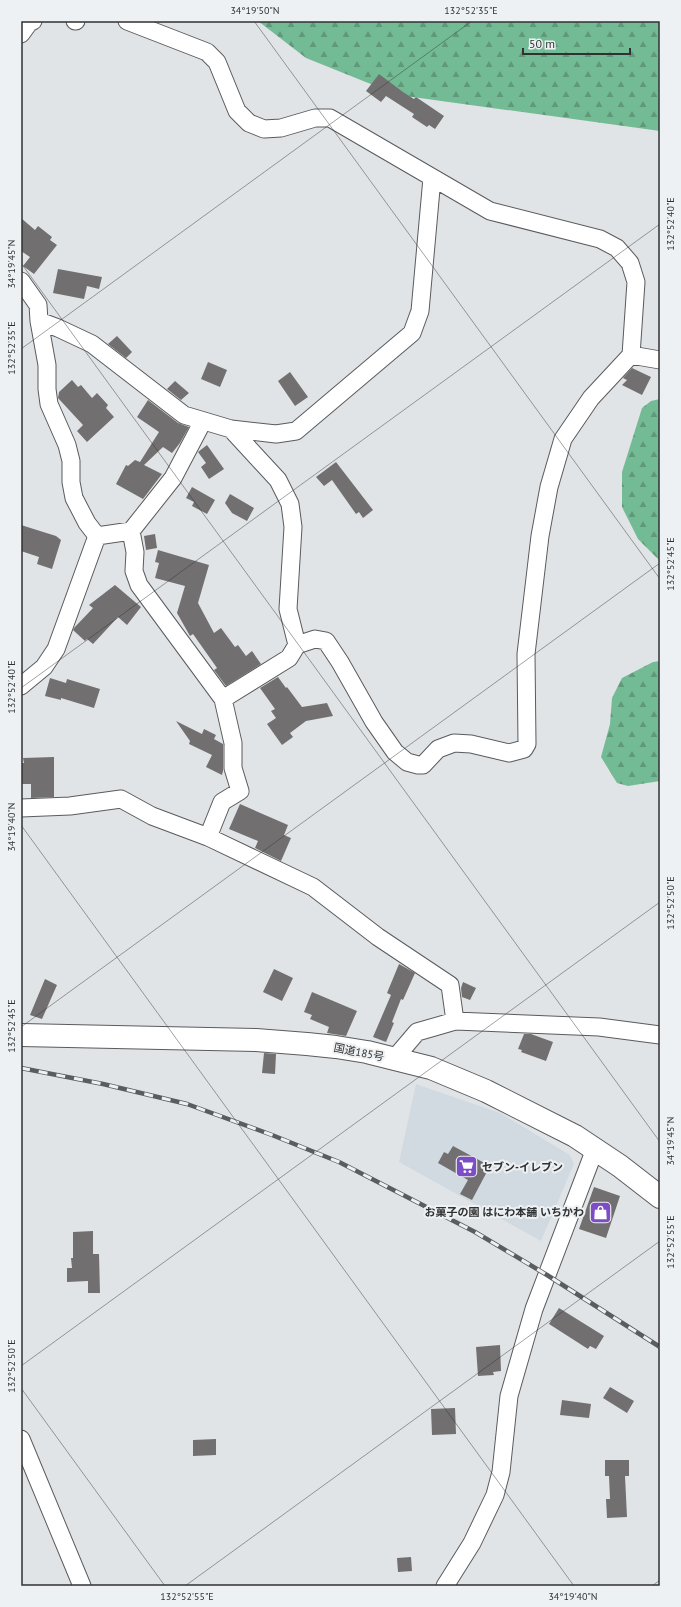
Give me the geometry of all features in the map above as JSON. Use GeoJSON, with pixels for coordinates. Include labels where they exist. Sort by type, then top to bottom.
{"type":"FeatureCollection","features":[{"type":"Feature","properties":{"kind":"highway","name":"国道185号"},"geometry":{"type":"LineString","coordinates":[[21,1035],[256,1040],[336,1047],[430,1068],[486,1090],[532,1113],[595,1149],[660,1197]]}},
{"type":"Feature","properties":{"kind":"street"},"geometry":{"type":"LineString","coordinates":[[21,34],[29,23],[34,21]]}},
{"type":"Feature","properties":{"kind":"street"},"geometry":{"type":"LineString","coordinates":[[127,21],[207,52],[217,62],[237,111],[248,123],[264,129],[281,128],[314,118],[330,118],[490,211],[600,239],[617,248],[630,263],[636,282],[631,355],[590,398],[563,439],[548,487],[540,536],[526,654],[527,744],[524,749],[509,752],[470,744],[454,743],[438,749],[423,764],[418,765],[407,762],[395,752],[374,722],[340,662],[326,641],[315,639],[297,646],[289,658],[223,699]]}},
{"type":"Feature","properties":{"kind":"street"},"geometry":{"type":"LineString","coordinates":[[39,321],[92,344],[184,415],[231,429],[276,434],[296,431],[412,334],[420,311],[432,178]]}},
{"type":"Feature","properties":{"kind":"street"},"geometry":{"type":"LineString","coordinates":[[21,281],[38,305],[39,321],[47,365],[47,389],[49,404],[67,445],[71,461],[71,482],[74,498],[87,523],[97,536]]}},
{"type":"Feature","properties":{"kind":"street"},"geometry":{"type":"LineString","coordinates":[[631,355],[660,360]]}},
{"type":"Feature","properties":{"kind":"street"},"geometry":{"type":"LineString","coordinates":[[97,536],[131,531],[173,478],[203,421]]}},
{"type":"Feature","properties":{"kind":"street"},"geometry":{"type":"LineString","coordinates":[[231,429],[278,480],[290,504],[293,527],[288,609],[297,646]]}},
{"type":"Feature","properties":{"kind":"street"},"geometry":{"type":"LineString","coordinates":[[131,531],[135,552],[134,571],[139,585],[223,699],[233,743],[233,768],[240,791],[222,802],[208,837]]}},
{"type":"Feature","properties":{"kind":"street"},"geometry":{"type":"LineString","coordinates":[[21,686],[44,667],[56,649],[97,536]]}},
{"type":"Feature","properties":{"kind":"street"},"geometry":{"type":"LineString","coordinates":[[21,808],[70,806],[121,799],[152,816],[208,837],[313,887],[378,937],[450,985],[455,1021]]}},
{"type":"Feature","properties":{"kind":"street"},"geometry":{"type":"LineString","coordinates":[[394,1059],[417,1032],[455,1021],[599,1027],[660,1034]]}},
{"type":"Feature","properties":{"kind":"street"},"geometry":{"type":"LineString","coordinates":[[445,1586],[472,1543],[495,1495],[501,1472],[509,1396],[534,1309],[595,1149]]}},
{"type":"Feature","properties":{"kind":"street"},"geometry":{"type":"LineString","coordinates":[[21,1439],[82,1586]]}},
{"type":"Feature","properties":{"kind":"shaded area"},"geometry":{"type":"Polygon","coordinates":[[[416,1084],[500,1113],[570,1155],[574,1164],[541,1241],[399,1162],[416,1084]]]}},
{"type":"Feature","properties":{"kind":"green space"},"geometry":{"type":"Polygon","coordinates":[[[258,21],[660,21],[660,131],[398,95],[306,58],[258,21]]]}},
{"type":"Feature","properties":{"kind":"green space"},"geometry":{"type":"Polygon","coordinates":[[[660,399],[660,561],[638,539],[622,507],[622,472],[642,408],[651,401],[660,399]]]}},
{"type":"Feature","properties":{"kind":"green space"},"geometry":{"type":"Polygon","coordinates":[[[660,661],[660,781],[628,786],[617,783],[601,757],[610,724],[612,698],[622,678],[653,662],[660,661]]]}},
{"type":"Feature","properties":{"kind":"building"},"geometry":{"type":"Polygon","coordinates":[[[379,74],[403,92],[414,99],[416,97],[444,116],[435,129],[429,125],[427,127],[412,117],[414,114],[386,96],[381,102],[366,91],[379,74]]]}},
{"type":"Feature","properties":{"kind":"building"},"geometry":{"type":"Polygon","coordinates":[[[21,218],[35,230],[38,226],[52,237],[50,240],[57,245],[34,274],[23,266],[30,257],[21,251],[21,218]]]}},
{"type":"Feature","properties":{"kind":"building"},"geometry":{"type":"Polygon","coordinates":[[[58,269],[102,277],[99,289],[87,286],[84,299],[53,293],[58,269]]]}},
{"type":"Feature","properties":{"kind":"building"},"geometry":{"type":"Polygon","coordinates":[[[117,336],[132,352],[126,358],[108,344],[117,336]]]}},
{"type":"Feature","properties":{"kind":"building"},"geometry":{"type":"Polygon","coordinates":[[[208,362],[227,370],[220,387],[201,379],[208,362]]]}},
{"type":"Feature","properties":{"kind":"building"},"geometry":{"type":"Polygon","coordinates":[[[632,368],[651,377],[642,395],[622,385],[627,380],[623,378],[632,368]]]}},
{"type":"Feature","properties":{"kind":"building"},"geometry":{"type":"Polygon","coordinates":[[[290,372],[308,397],[295,406],[278,381],[290,372]]]}},
{"type":"Feature","properties":{"kind":"building"},"geometry":{"type":"Polygon","coordinates":[[[72,380],[78,387],[81,385],[92,398],[97,393],[108,405],[106,408],[114,417],[87,442],[77,431],[83,425],[58,398],[59,392],[72,380]]]}},
{"type":"Feature","properties":{"kind":"building"},"geometry":{"type":"Polygon","coordinates":[[[175,381],[189,393],[181,400],[167,389],[175,381]]]}},
{"type":"Feature","properties":{"kind":"building"},"geometry":{"type":"Polygon","coordinates":[[[148,400],[178,423],[189,427],[180,443],[172,453],[163,447],[144,465],[162,474],[143,499],[116,484],[126,465],[128,466],[135,460],[140,462],[159,432],[137,417],[148,400]]]}},
{"type":"Feature","properties":{"kind":"building"},"geometry":{"type":"Polygon","coordinates":[[[207,445],[224,469],[209,479],[201,467],[206,463],[198,452],[207,445]]]}},
{"type":"Feature","properties":{"kind":"building"},"geometry":{"type":"Polygon","coordinates":[[[336,462],[373,510],[363,518],[359,512],[356,514],[332,480],[324,486],[316,477],[336,462]]]}},
{"type":"Feature","properties":{"kind":"building"},"geometry":{"type":"Polygon","coordinates":[[[192,487],[215,500],[207,514],[192,506],[194,502],[186,498],[192,487]]]}},
{"type":"Feature","properties":{"kind":"building"},"geometry":{"type":"Polygon","coordinates":[[[230,494],[254,508],[247,521],[232,513],[225,503],[230,494]]]}},
{"type":"Feature","properties":{"kind":"building"},"geometry":{"type":"Polygon","coordinates":[[[21,525],[56,536],[61,540],[52,569],[37,564],[39,557],[21,551],[21,525]]]}},
{"type":"Feature","properties":{"kind":"building"},"geometry":{"type":"Polygon","coordinates":[[[155,534],[157,548],[146,550],[144,536],[155,534]]]}},
{"type":"Feature","properties":{"kind":"building"},"geometry":{"type":"Polygon","coordinates":[[[158,550],[209,565],[198,603],[214,633],[221,628],[235,647],[238,645],[246,656],[252,651],[261,664],[226,686],[214,670],[217,668],[193,634],[190,636],[177,613],[185,586],[155,578],[159,563],[155,562],[158,550]]]}},
{"type":"Feature","properties":{"kind":"building"},"geometry":{"type":"Polygon","coordinates":[[[115,585],[141,607],[127,625],[118,617],[93,644],[87,639],[85,641],[73,630],[74,628],[93,608],[89,605],[115,585]]]}},
{"type":"Feature","properties":{"kind":"building"},"geometry":{"type":"Polygon","coordinates":[[[278,677],[302,707],[327,703],[333,716],[306,721],[290,733],[293,737],[282,745],[267,724],[276,718],[271,711],[275,709],[260,688],[278,677]]]}},
{"type":"Feature","properties":{"kind":"building"},"geometry":{"type":"Polygon","coordinates":[[[50,678],[66,683],[67,679],[100,689],[94,708],[61,698],[61,700],[45,696],[50,678]]]}},
{"type":"Feature","properties":{"kind":"building"},"geometry":{"type":"Polygon","coordinates":[[[176,721],[202,734],[204,729],[216,735],[214,739],[223,744],[222,775],[206,767],[212,755],[189,744],[190,741],[176,721]]]}},
{"type":"Feature","properties":{"kind":"building"},"geometry":{"type":"Polygon","coordinates":[[[54,757],[54,797],[31,798],[31,784],[21,784],[21,763],[24,763],[23,758],[54,757]]]}},
{"type":"Feature","properties":{"kind":"building"},"geometry":{"type":"Polygon","coordinates":[[[240,804],[288,825],[284,835],[291,838],[281,861],[255,848],[258,841],[229,829],[240,804]]]}},
{"type":"Feature","properties":{"kind":"building"},"geometry":{"type":"Polygon","coordinates":[[[399,964],[415,973],[403,1000],[401,999],[392,1022],[394,1023],[386,1042],[373,1037],[391,995],[387,993],[399,964]]]}},
{"type":"Feature","properties":{"kind":"building"},"geometry":{"type":"Polygon","coordinates":[[[274,969],[293,978],[282,1001],[263,992],[274,969]]]}},
{"type":"Feature","properties":{"kind":"building"},"geometry":{"type":"Polygon","coordinates":[[[45,979],[57,985],[42,1019],[30,1015],[45,979]]]}},
{"type":"Feature","properties":{"kind":"building"},"geometry":{"type":"Polygon","coordinates":[[[463,982],[476,988],[470,1000],[462,997],[461,988],[463,982]]]}},
{"type":"Feature","properties":{"kind":"building"},"geometry":{"type":"Polygon","coordinates":[[[312,992],[357,1011],[346,1036],[327,1033],[329,1027],[310,1019],[312,1015],[304,1012],[312,992]]]}},
{"type":"Feature","properties":{"kind":"building"},"geometry":{"type":"Polygon","coordinates":[[[524,1034],[531,1034],[553,1042],[546,1061],[521,1052],[522,1050],[518,1049],[524,1034]]]}},
{"type":"Feature","properties":{"kind":"building"},"geometry":{"type":"Polygon","coordinates":[[[264,1053],[276,1054],[275,1074],[262,1073],[264,1053]]]}},
{"type":"Feature","properties":{"kind":"building","name":"セブン-イレブン"},"geometry":{"type":"Polygon","coordinates":[[[453,1146],[490,1166],[472,1200],[460,1194],[468,1180],[438,1163],[444,1152],[448,1154],[453,1146]]]}},
{"type":"Feature","properties":{"kind":"building","name":"お菓子の園 はにわ本舗 いちかわ"},"geometry":{"type":"Polygon","coordinates":[[[594,1187],[620,1196],[606,1238],[579,1229],[594,1187]]]}},
{"type":"Feature","properties":{"kind":"building"},"geometry":{"type":"Polygon","coordinates":[[[93,1231],[93,1254],[99,1254],[100,1293],[88,1293],[88,1281],[67,1282],[67,1268],[72,1268],[71,1258],[73,1258],[73,1232],[93,1231]]]}},
{"type":"Feature","properties":{"kind":"building"},"geometry":{"type":"Polygon","coordinates":[[[559,1308],[604,1336],[596,1349],[590,1346],[588,1349],[549,1324],[559,1308]]]}},
{"type":"Feature","properties":{"kind":"building"},"geometry":{"type":"Polygon","coordinates":[[[500,1345],[501,1371],[493,1372],[494,1375],[478,1376],[476,1347],[500,1345]]]}},
{"type":"Feature","properties":{"kind":"building"},"geometry":{"type":"Polygon","coordinates":[[[610,1387],[634,1401],[627,1413],[603,1398],[610,1387]]]}},
{"type":"Feature","properties":{"kind":"building"},"geometry":{"type":"Polygon","coordinates":[[[562,1400],[591,1404],[589,1418],[560,1415],[562,1400]]]}},
{"type":"Feature","properties":{"kind":"building"},"geometry":{"type":"Polygon","coordinates":[[[455,1408],[456,1434],[432,1435],[431,1409],[455,1408]]]}},
{"type":"Feature","properties":{"kind":"building"},"geometry":{"type":"Polygon","coordinates":[[[216,1439],[216,1455],[193,1456],[193,1440],[216,1439]]]}},
{"type":"Feature","properties":{"kind":"building"},"geometry":{"type":"Polygon","coordinates":[[[605,1460],[629,1460],[629,1476],[625,1476],[627,1517],[607,1518],[606,1499],[610,1499],[609,1476],[605,1476],[605,1460]]]}},
{"type":"Feature","properties":{"kind":"building"},"geometry":{"type":"Polygon","coordinates":[[[411,1557],[412,1571],[398,1572],[397,1558],[411,1557]]]}},
{"type":"Feature","properties":{"kind":"railway"},"geometry":{"type":"LineString","coordinates":[[21,1068],[103,1084],[187,1104],[272,1135],[339,1162],[475,1232],[547,1275],[660,1347]]}},
{"type":"Feature","properties":{"kind":"place","name":"セブン-イレブン"},"geometry":{"type":"Point","coordinates":[467,1167]}},
{"type":"Feature","properties":{"kind":"place","name":"お菓子の園 はにわ本舗 いちかわ"},"geometry":{"type":"Point","coordinates":[600,1212]}}]}
